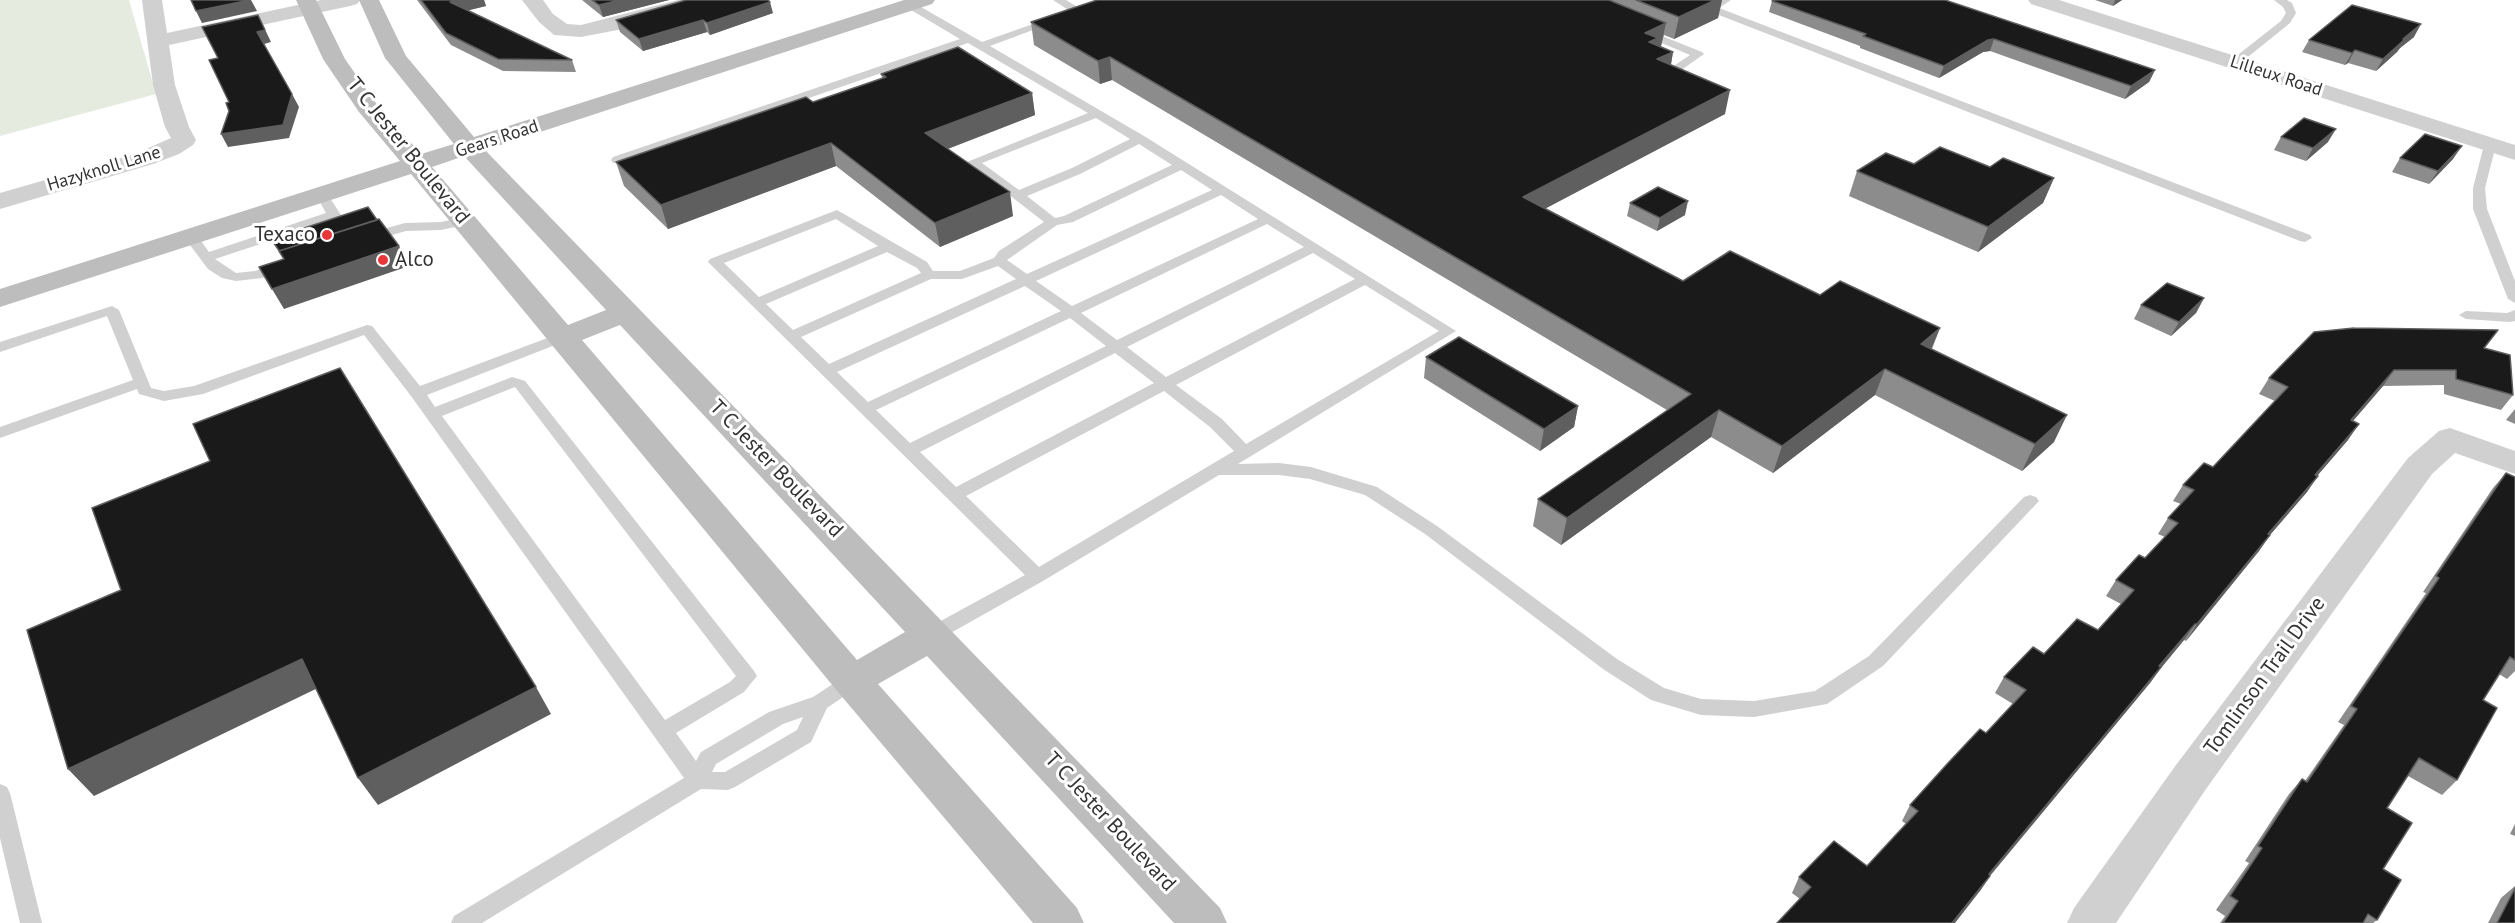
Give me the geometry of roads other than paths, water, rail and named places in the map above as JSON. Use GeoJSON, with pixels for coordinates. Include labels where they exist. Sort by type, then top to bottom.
{"type":"FeatureCollection","features":[{"type":"Feature","properties":{"kind":"main road","name":"T C Jester Boulevard"},"geometry":{"type":"LineString","coordinates":[[369,0],[396,58],[470,148],[933,634],[1204,923]]}},
{"type":"Feature","properties":{"kind":"main road","name":"Gears Road"},"geometry":{"type":"LineString","coordinates":[[0,298],[199,247],[322,195],[917,2]]}},
{"type":"Feature","properties":{"kind":"main road","name":"T C Jester Boulevard"},"geometry":{"type":"LineString","coordinates":[[300,3],[367,107],[852,681],[1061,923]]}},
{"type":"Feature","properties":{"kind":"main road"},"geometry":{"type":"LineString","coordinates":[[563,337],[626,312]]}},
{"type":"Feature","properties":{"kind":"main road"},"geometry":{"type":"LineString","coordinates":[[852,681],[933,634]]}},
{"type":"Feature","properties":{"kind":"street"},"geometry":{"type":"LineString","coordinates":[[152,0],[158,36],[300,3],[350,0]]}},
{"type":"Feature","properties":{"kind":"street"},"geometry":{"type":"LineString","coordinates":[[532,0],[546,18],[562,30],[581,31],[620,23],[701,0]]}},
{"type":"Feature","properties":{"kind":"street","name":"Lilleux Road"},"geometry":{"type":"LineString","coordinates":[[2038,0],[2515,153]]}},
{"type":"Feature","properties":{"kind":"street","name":"Hazyknoll Lane"},"geometry":{"type":"LineString","coordinates":[[0,201],[144,159],[170,149],[184,140],[177,127],[164,85],[158,36]]}},
{"type":"Feature","properties":{"kind":"street","name":"Tomlinson Trail Drive"},"geometry":{"type":"LineString","coordinates":[[2090,923],[2191,777],[2420,466],[2450,439],[2515,463]]}},
{"type":"Feature","properties":{"kind":"lane"},"geometry":{"type":"LineString","coordinates":[[617,160],[1084,9],[1058,0]]}},
{"type":"Feature","properties":{"kind":"lane"},"geometry":{"type":"LineString","coordinates":[[1726,0],[1705,6],[2305,238]]}},
{"type":"Feature","properties":{"kind":"lane"},"geometry":{"type":"LineString","coordinates":[[2234,63],[2285,23],[2291,13],[2288,5],[2279,0]]}},
{"type":"Feature","properties":{"kind":"lane"},"geometry":{"type":"LineString","coordinates":[[917,2],[975,43],[1140,139],[1449,332],[1037,576],[933,634]]}},
{"type":"Feature","properties":{"kind":"lane"},"geometry":{"type":"LineString","coordinates":[[1636,29],[1698,54],[1677,69]]}},
{"type":"Feature","properties":{"kind":"lane"},"geometry":{"type":"LineString","coordinates":[[1053,222],[973,162],[1097,113]]}},
{"type":"Feature","properties":{"kind":"lane"},"geometry":{"type":"LineString","coordinates":[[1019,195],[1076,171],[1140,139]]}},
{"type":"Feature","properties":{"kind":"lane"},"geometry":{"type":"LineString","coordinates":[[2490,145],[2480,188],[2480,209],[2515,299]]}},
{"type":"Feature","properties":{"kind":"lane"},"geometry":{"type":"LineString","coordinates":[[791,336],[929,275],[962,275],[999,261],[1004,254],[1053,222],[1068,219],[1182,165]]}},
{"type":"Feature","properties":{"kind":"lane"},"geometry":{"type":"LineString","coordinates":[[827,372],[1222,190]]}},
{"type":"Feature","properties":{"kind":"lane"},"geometry":{"type":"LineString","coordinates":[[929,275],[922,265],[888,247],[837,214],[715,262],[1037,576]]}},
{"type":"Feature","properties":{"kind":"lane"},"geometry":{"type":"LineString","coordinates":[[866,409],[1268,219]]}},
{"type":"Feature","properties":{"kind":"lane"},"geometry":{"type":"LineString","coordinates":[[357,242],[405,227],[441,226],[464,221]]}},
{"type":"Feature","properties":{"kind":"lane"},"geometry":{"type":"LineString","coordinates":[[199,247],[213,266],[227,275],[236,277],[257,274],[295,262]]}},
{"type":"Feature","properties":{"kind":"lane"},"geometry":{"type":"LineString","coordinates":[[756,303],[888,247]]}},
{"type":"Feature","properties":{"kind":"lane"},"geometry":{"type":"LineString","coordinates":[[908,450],[1314,247]]}},
{"type":"Feature","properties":{"kind":"lane"},"geometry":{"type":"LineString","coordinates":[[999,261],[1071,312],[1216,423],[1243,451],[1252,448]]}},
{"type":"Feature","properties":{"kind":"lane"},"geometry":{"type":"LineString","coordinates":[[954,495],[1365,279]]}},
{"type":"Feature","properties":{"kind":"lane"},"geometry":{"type":"LineString","coordinates":[[0,347],[112,310],[145,391],[164,396],[197,391],[367,329],[417,393],[698,780]]}},
{"type":"Feature","properties":{"kind":"lane"},"geometry":{"type":"LineString","coordinates":[[2466,315],[2510,318],[2515,314]]}},
{"type":"Feature","properties":{"kind":"lane"},"geometry":{"type":"LineString","coordinates":[[417,393],[563,337]]}},
{"type":"Feature","properties":{"kind":"lane"},"geometry":{"type":"LineString","coordinates":[[0,433],[142,382]]}},
{"type":"Feature","properties":{"kind":"lane"},"geometry":{"type":"LineString","coordinates":[[432,414],[512,382],[520,384],[747,676],[737,687],[663,731]]}},
{"type":"Feature","properties":{"kind":"lane"},"geometry":{"type":"LineString","coordinates":[[1252,448],[1254,468]]}},
{"type":"Feature","properties":{"kind":"lane"},"geometry":{"type":"LineString","coordinates":[[1215,470],[1254,468],[1311,473],[1371,491],[1431,530],[1610,664],[1658,694],[1701,707],[1722,708],[1755,709],[1820,698],[1876,661],[2030,501]]}},
{"type":"Feature","properties":{"kind":"lane"},"geometry":{"type":"LineString","coordinates":[[698,780],[708,758],[776,718],[820,703],[852,681]]}},
{"type":"Feature","properties":{"kind":"lane"},"geometry":{"type":"LineString","coordinates":[[462,923],[698,780],[728,781],[804,736],[820,703]]}},
{"type":"Feature","properties":{"kind":"lane"},"geometry":{"type":"LineString","coordinates":[[0,793],[31,923]]}},
{"type":"Feature","properties":{"kind":"place","name":"Texaco"},"geometry":{"type":"Point","coordinates":[327,235]}},
{"type":"Feature","properties":{"kind":"place","name":"Alco"},"geometry":{"type":"Point","coordinates":[383,260]}}]}
